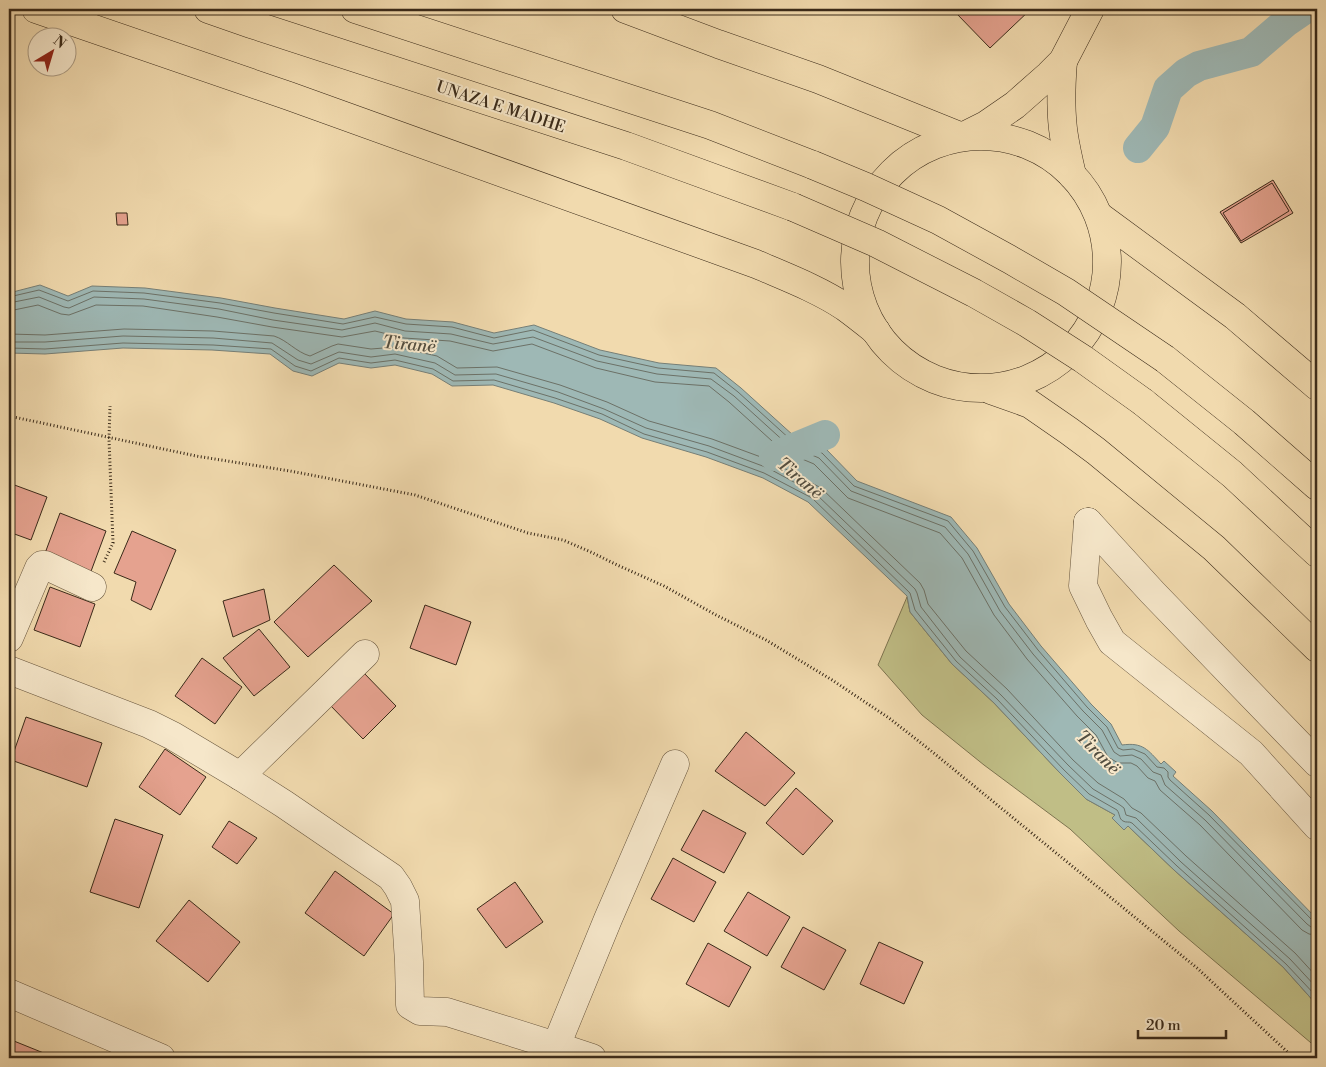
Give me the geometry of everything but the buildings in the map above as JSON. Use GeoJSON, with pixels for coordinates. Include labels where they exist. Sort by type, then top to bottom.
{"type":"FeatureCollection","features":[{"type":"Feature","properties":{"kind":"main road"},"geometry":{"type":"LineString","coordinates":[[36,9],[298,100],[756,264],[805,285],[844,307],[876,331],[897,355],[923,373],[952,385],[991,390],[1030,404],[1069,430],[1214,548],[1317,648]]}},
{"type":"Feature","properties":{"kind":"main road","name":"UNAZA E MADHE"},"geometry":{"type":"LineString","coordinates":[[208,9],[626,146],[793,207],[876,243],[974,293],[1027,323],[1083,359],[1143,402],[1232,474],[1317,553]]}},
{"type":"Feature","properties":{"kind":"main road"},"geometry":{"type":"LineString","coordinates":[[355,9],[710,125],[866,187],[938,220],[1066,292],[1165,359],[1244,422],[1317,486]]}},
{"type":"Feature","properties":{"kind":"main road"},"geometry":{"type":"LineString","coordinates":[[625,9],[818,79],[962,137],[995,136],[1025,144],[1053,158],[1072,175],[1088,194],[1099,216],[1106,240],[1108,265],[1104,290],[1097,313],[1084,335],[1068,354],[1048,369],[1007,387],[991,390]]}},
{"type":"Feature","properties":{"kind":"main road"},"geometry":{"type":"LineString","coordinates":[[876,331],[862,303],[855,272],[857,240],[866,210],[882,184],[905,161],[932,146],[962,137],[986,125],[1015,105],[1064,61],[1090,9]]}},
{"type":"Feature","properties":{"kind":"main road"},"geometry":{"type":"LineString","coordinates":[[1064,61],[1061,112],[1064,138],[1072,175]]}},
{"type":"Feature","properties":{"kind":"main road"},"geometry":{"type":"LineString","coordinates":[[1099,216],[1235,316],[1317,386]]}},
{"type":"Feature","properties":{"kind":"street"},"geometry":{"type":"LineString","coordinates":[[1317,763],[1152,592],[1088,522],[1083,586],[1112,642],[1251,753],[1317,826]]}},
{"type":"Feature","properties":{"kind":"street"},"geometry":{"type":"LineString","coordinates":[[9,638],[42,565],[92,587]]}},
{"type":"Feature","properties":{"kind":"street"},"geometry":{"type":"LineString","coordinates":[[240,776],[365,654]]}},
{"type":"Feature","properties":{"kind":"street"},"geometry":{"type":"LineString","coordinates":[[9,670],[149,724],[173,736],[284,804],[391,878],[405,901],[410,1005],[420,1011],[447,1012],[592,1058]]}},
{"type":"Feature","properties":{"kind":"street"},"geometry":{"type":"LineString","coordinates":[[556,1046],[675,764]]}},
{"type":"Feature","properties":{"kind":"street"},"geometry":{"type":"LineString","coordinates":[[9,993],[161,1058]]}},
{"type":"Feature","properties":{"kind":"path"},"geometry":{"type":"LineString","coordinates":[[92,587],[113,543],[110,485],[110,406]]}},
{"type":"Feature","properties":{"kind":"path"},"geometry":{"type":"LineString","coordinates":[[9,416],[196,456],[290,471],[415,495],[528,533],[563,540],[664,586],[766,640],[832,680],[889,718],[1196,968],[1294,1058]]}},
{"type":"Feature","properties":{"kind":"shaded area"},"geometry":{"type":"Polygon","coordinates":[[[907,597],[910,612],[952,664],[994,703],[1086,799],[1115,815],[1125,829],[1128,826],[1174,870],[1283,967],[1317,1005],[1317,1048],[1179,931],[1070,829],[984,765],[922,715],[878,665],[907,597]]]}},
{"type":"Feature","properties":{"kind":"water","name":"Tiranë"},"geometry":{"type":"Polygon","coordinates":[[[40,285],[68,296],[92,286],[145,288],[221,298],[344,319],[375,311],[406,319],[453,322],[494,333],[534,325],[600,350],[659,363],[716,368],[794,436],[825,448],[857,481],[951,517],[977,548],[1009,604],[1041,646],[1091,704],[1111,724],[1122,745],[1140,746],[1161,764],[1164,761],[1176,772],[1173,776],[1212,811],[1317,919],[1317,1005],[1283,967],[1174,870],[1128,826],[1124,830],[1112,818],[1115,815],[1086,799],[994,703],[952,664],[910,612],[907,596],[808,502],[763,478],[706,457],[642,438],[600,419],[554,403],[493,385],[452,386],[432,374],[395,365],[371,368],[339,363],[312,376],[293,371],[270,354],[212,350],[123,348],[45,354],[9,353],[9,293],[40,285]]]}},
{"type":"Feature","properties":{"kind":"waterway"},"geometry":{"type":"LineString","coordinates":[[1138,148],[1155,127],[1168,89],[1186,73],[1199,66],[1251,52],[1286,22],[1305,9]]}},
{"type":"Feature","properties":{"kind":"waterway","name":"Tiranë"},"geometry":{"type":"LineString","coordinates":[[774,456],[825,435]]}}]}
